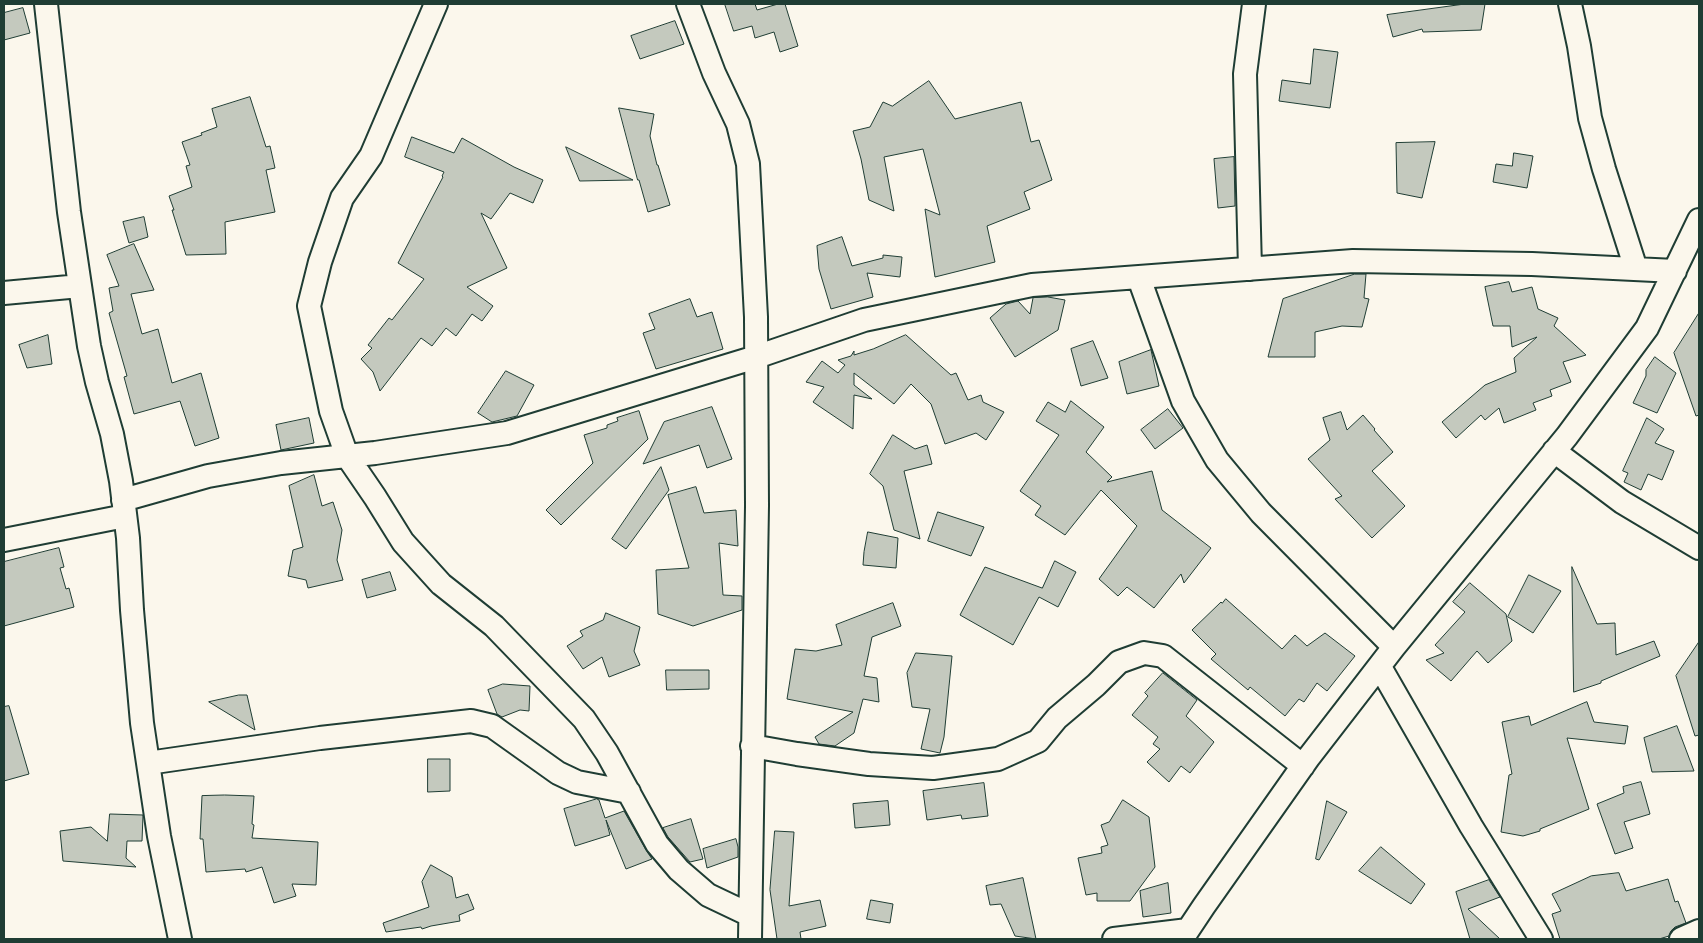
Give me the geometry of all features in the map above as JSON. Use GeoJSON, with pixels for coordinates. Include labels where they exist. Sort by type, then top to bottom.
{"type":"FeatureCollection","features":[{"type":"Feature","properties":{"kind":"street"},"geometry":{"type":"LineString","coordinates":[[46,4],[68,203],[89,346],[112,434],[124,508],[142,723],[159,836],[180,939]]}},
{"type":"Feature","properties":{"kind":"street"},"geometry":{"type":"LineString","coordinates":[[436,4],[371,156],[342,198],[320,262],[309,306],[331,411],[346,456],[375,497],[403,542],[441,584],[494,626],[584,719],[608,753],[656,844],[679,870],[708,895],[750,915]]}},
{"type":"Feature","properties":{"kind":"street"},"geometry":{"type":"LineString","coordinates":[[688,4],[714,73],[738,124],[748,164],[756,317],[757,506],[750,939]]}},
{"type":"Feature","properties":{"kind":"street"},"geometry":{"type":"LineString","coordinates":[[1250,269],[1245,74],[1254,4]]}},
{"type":"Feature","properties":{"kind":"street"},"geometry":{"type":"LineString","coordinates":[[1570,4],[1579,46],[1590,118],[1636,269]]}},
{"type":"Feature","properties":{"kind":"street"},"geometry":{"type":"LineString","coordinates":[[1114,939],[1185,934],[1303,766],[1394,647],[1554,451],[1648,328],[1685,263],[1699,220]]}},
{"type":"Feature","properties":{"kind":"street"},"geometry":{"type":"LineString","coordinates":[[4,540],[124,508],[208,476],[507,433],[756,357],[864,320],[1032,285],[1353,261],[1532,264],[1636,269],[1685,263]]}},
{"type":"Feature","properties":{"kind":"street"},"geometry":{"type":"LineString","coordinates":[[1139,278],[1183,401],[1217,460],[1261,513],[1394,647]]}},
{"type":"Feature","properties":{"kind":"street"},"geometry":{"type":"LineString","coordinates":[[4,293],[80,286]]}},
{"type":"Feature","properties":{"kind":"street"},"geometry":{"type":"LineString","coordinates":[[1554,451],[1622,502],[1699,548]]}},
{"type":"Feature","properties":{"kind":"street"},"geometry":{"type":"LineString","coordinates":[[752,746],[869,764],[933,768],[998,760],[1038,742],[1057,718],[1096,685],[1119,662],[1144,653],[1163,656],[1303,766]]}},
{"type":"Feature","properties":{"kind":"street"},"geometry":{"type":"LineString","coordinates":[[1380,667],[1471,826],[1541,939]]}},
{"type":"Feature","properties":{"kind":"street"},"geometry":{"type":"LineString","coordinates":[[148,763],[320,738],[471,720],[492,726],[558,773],[577,782],[629,792]]}},
{"type":"Feature","properties":{"kind":"street"},"geometry":{"type":"LineString","coordinates":[[1681,939],[1699,931]]}},
{"type":"Feature","properties":{"kind":"building"},"geometry":{"type":"Polygon","coordinates":[[[725,4],[755,4],[757,10],[785,4],[798,46],[780,52],[774,32],[755,38],[752,26],[734,31],[725,4]]]}},
{"type":"Feature","properties":{"kind":"building"},"geometry":{"type":"Polygon","coordinates":[[[1465,4],[1485,4],[1481,30],[1423,32],[1422,29],[1393,37],[1387,15],[1465,4]]]}},
{"type":"Feature","properties":{"kind":"building"},"geometry":{"type":"Polygon","coordinates":[[[23,8],[30,33],[4,40],[4,13],[23,8]]]}},
{"type":"Feature","properties":{"kind":"building"},"geometry":{"type":"Polygon","coordinates":[[[675,21],[684,44],[640,59],[631,36],[675,21]]]}},
{"type":"Feature","properties":{"kind":"building"},"geometry":{"type":"Polygon","coordinates":[[[1314,49],[1338,52],[1330,108],[1279,101],[1282,80],[1310,84],[1314,49]]]}},
{"type":"Feature","properties":{"kind":"building"},"geometry":{"type":"Polygon","coordinates":[[[929,81],[955,119],[1021,102],[1031,142],[1039,140],[1052,180],[1024,192],[1030,209],[987,226],[995,262],[935,277],[925,209],[940,215],[923,149],[884,157],[894,211],[869,200],[853,131],[870,127],[883,102],[892,106],[929,81]]]}},
{"type":"Feature","properties":{"kind":"building"},"geometry":{"type":"Polygon","coordinates":[[[250,97],[266,147],[270,146],[275,168],[266,170],[275,212],[225,222],[226,254],[186,255],[169,196],[192,187],[186,166],[190,165],[182,142],[217,127],[212,109],[250,97]]]}},
{"type":"Feature","properties":{"kind":"building"},"geometry":{"type":"Polygon","coordinates":[[[619,108],[654,114],[650,136],[670,205],[648,212],[619,108]]]}},
{"type":"Feature","properties":{"kind":"building"},"geometry":{"type":"Polygon","coordinates":[[[412,137],[454,153],[462,138],[514,167],[543,180],[533,203],[510,193],[491,219],[481,213],[507,268],[467,287],[493,306],[482,321],[472,314],[456,336],[446,328],[432,346],[421,338],[380,391],[373,372],[361,359],[372,348],[368,345],[389,318],[392,320],[424,279],[398,263],[444,172],[405,157],[412,137]]]}},
{"type":"Feature","properties":{"kind":"building"},"geometry":{"type":"Polygon","coordinates":[[[1435,142],[1422,198],[1397,193],[1396,143],[1435,142]]]}},
{"type":"Feature","properties":{"kind":"building"},"geometry":{"type":"Polygon","coordinates":[[[566,147],[633,180],[580,181],[566,147]]]}},
{"type":"Feature","properties":{"kind":"building"},"geometry":{"type":"Polygon","coordinates":[[[1514,153],[1533,156],[1527,188],[1493,182],[1496,164],[1512,166],[1514,153]]]}},
{"type":"Feature","properties":{"kind":"building"},"geometry":{"type":"Polygon","coordinates":[[[1234,157],[1235,206],[1218,208],[1214,159],[1234,157]]]}},
{"type":"Feature","properties":{"kind":"building"},"geometry":{"type":"Polygon","coordinates":[[[144,217],[148,237],[129,243],[123,222],[144,217]]]}},
{"type":"Feature","properties":{"kind":"building"},"geometry":{"type":"Polygon","coordinates":[[[842,237],[852,266],[883,258],[883,255],[902,257],[900,277],[867,273],[873,297],[831,309],[819,269],[817,246],[842,237]]]}},
{"type":"Feature","properties":{"kind":"building"},"geometry":{"type":"Polygon","coordinates":[[[134,244],[154,290],[131,294],[142,334],[158,329],[172,383],[201,373],[219,438],[195,446],[180,401],[134,414],[124,377],[127,376],[109,313],[113,311],[109,288],[119,286],[107,255],[134,244]]]}},
{"type":"Feature","properties":{"kind":"building"},"geometry":{"type":"Polygon","coordinates":[[[1355,274],[1366,274],[1364,298],[1369,299],[1362,327],[1342,326],[1315,332],[1315,357],[1268,357],[1283,299],[1355,274]]]}},
{"type":"Feature","properties":{"kind":"building"},"geometry":{"type":"Polygon","coordinates":[[[1509,282],[1512,292],[1532,287],[1538,309],[1558,318],[1554,326],[1586,355],[1563,362],[1571,382],[1550,390],[1552,396],[1533,403],[1536,410],[1504,423],[1499,408],[1485,420],[1481,415],[1456,438],[1442,422],[1485,385],[1516,372],[1514,358],[1537,337],[1512,347],[1510,326],[1493,326],[1485,287],[1509,282]]]}},
{"type":"Feature","properties":{"kind":"building"},"geometry":{"type":"Polygon","coordinates":[[[1048,297],[1065,300],[1058,330],[1015,357],[990,318],[1006,304],[1018,301],[1030,314],[1033,298],[1048,297]]]}},
{"type":"Feature","properties":{"kind":"building"},"geometry":{"type":"Polygon","coordinates":[[[690,299],[697,317],[712,312],[723,349],[656,369],[643,333],[655,329],[649,314],[690,299]]]}},
{"type":"Feature","properties":{"kind":"building"},"geometry":{"type":"Polygon","coordinates":[[[1699,313],[1699,415],[1696,416],[1674,353],[1699,313]]]}},
{"type":"Feature","properties":{"kind":"building"},"geometry":{"type":"Polygon","coordinates":[[[48,335],[52,364],[27,368],[19,345],[48,335]]]}},
{"type":"Feature","properties":{"kind":"building"},"geometry":{"type":"Polygon","coordinates":[[[906,335],[951,375],[956,373],[968,400],[981,395],[983,402],[1004,412],[986,440],[976,433],[945,444],[931,404],[911,384],[894,404],[854,373],[854,385],[872,399],[854,395],[853,429],[813,402],[824,387],[806,382],[822,361],[838,373],[845,365],[838,360],[851,356],[854,351],[854,355],[906,335]]]}},
{"type":"Feature","properties":{"kind":"building"},"geometry":{"type":"Polygon","coordinates":[[[1093,341],[1108,378],[1081,386],[1071,349],[1093,341]]]}},
{"type":"Feature","properties":{"kind":"building"},"geometry":{"type":"Polygon","coordinates":[[[1151,350],[1159,386],[1127,394],[1119,362],[1151,350]]]}},
{"type":"Feature","properties":{"kind":"building"},"geometry":{"type":"Polygon","coordinates":[[[1655,357],[1676,373],[1657,413],[1633,403],[1646,376],[1646,370],[1655,357]]]}},
{"type":"Feature","properties":{"kind":"building"},"geometry":{"type":"Polygon","coordinates":[[[506,371],[534,385],[517,416],[492,422],[478,413],[506,371]]]}},
{"type":"Feature","properties":{"kind":"building"},"geometry":{"type":"Polygon","coordinates":[[[1071,401],[1104,427],[1086,452],[1112,477],[1107,482],[1152,471],[1162,510],[1211,548],[1184,583],[1181,574],[1154,608],[1127,587],[1118,596],[1099,579],[1137,526],[1101,490],[1065,535],[1035,515],[1041,506],[1020,491],[1059,435],[1036,421],[1048,402],[1065,412],[1071,401]]]}},
{"type":"Feature","properties":{"kind":"building"},"geometry":{"type":"Polygon","coordinates":[[[712,407],[732,459],[707,468],[699,445],[643,464],[664,422],[712,407]]]}},
{"type":"Feature","properties":{"kind":"building"},"geometry":{"type":"Polygon","coordinates":[[[1168,409],[1183,428],[1155,449],[1141,430],[1168,409]]]}},
{"type":"Feature","properties":{"kind":"building"},"geometry":{"type":"Polygon","coordinates":[[[639,411],[648,439],[561,525],[546,510],[593,463],[584,435],[607,428],[607,425],[618,421],[617,418],[639,411]]]}},
{"type":"Feature","properties":{"kind":"building"},"geometry":{"type":"Polygon","coordinates":[[[1341,412],[1347,430],[1363,415],[1393,452],[1372,471],[1405,506],[1372,538],[1335,499],[1342,496],[1308,459],[1330,440],[1323,418],[1341,412]]]}},
{"type":"Feature","properties":{"kind":"building"},"geometry":{"type":"Polygon","coordinates":[[[309,418],[314,443],[281,450],[276,425],[309,418]]]}},
{"type":"Feature","properties":{"kind":"building"},"geometry":{"type":"Polygon","coordinates":[[[1647,418],[1664,429],[1655,443],[1674,451],[1662,480],[1648,474],[1641,490],[1624,482],[1628,473],[1623,471],[1647,418]]]}},
{"type":"Feature","properties":{"kind":"building"},"geometry":{"type":"Polygon","coordinates":[[[893,435],[915,449],[927,445],[932,464],[904,471],[920,539],[894,530],[883,486],[870,474],[893,435]]]}},
{"type":"Feature","properties":{"kind":"building"},"geometry":{"type":"Polygon","coordinates":[[[661,467],[669,490],[626,549],[612,539],[661,467]]]}},
{"type":"Feature","properties":{"kind":"building"},"geometry":{"type":"Polygon","coordinates":[[[314,475],[322,506],[333,502],[342,530],[337,560],[343,580],[308,588],[306,580],[288,576],[293,550],[303,547],[289,486],[314,475]]]}},
{"type":"Feature","properties":{"kind":"building"},"geometry":{"type":"Polygon","coordinates":[[[696,487],[704,513],[736,510],[738,546],[719,543],[723,595],[742,596],[742,610],[693,626],[658,614],[656,570],[689,568],[668,495],[696,487]]]}},
{"type":"Feature","properties":{"kind":"building"},"geometry":{"type":"Polygon","coordinates":[[[938,512],[984,527],[971,556],[928,541],[938,512]]]}},
{"type":"Feature","properties":{"kind":"building"},"geometry":{"type":"Polygon","coordinates":[[[868,532],[898,538],[896,568],[863,565],[868,532]]]}},
{"type":"Feature","properties":{"kind":"building"},"geometry":{"type":"Polygon","coordinates":[[[59,548],[64,567],[60,568],[66,589],[69,588],[74,607],[4,626],[4,562],[59,548]]]}},
{"type":"Feature","properties":{"kind":"building"},"geometry":{"type":"Polygon","coordinates":[[[1055,561],[1076,572],[1058,607],[1039,597],[1013,645],[960,615],[985,567],[1042,588],[1055,561]]]}},
{"type":"Feature","properties":{"kind":"building"},"geometry":{"type":"Polygon","coordinates":[[[1572,567],[1597,624],[1615,623],[1616,655],[1654,641],[1660,656],[1601,681],[1601,683],[1574,692],[1572,567]]]}},
{"type":"Feature","properties":{"kind":"building"},"geometry":{"type":"Polygon","coordinates":[[[390,572],[396,590],[367,598],[362,580],[390,572]]]}},
{"type":"Feature","properties":{"kind":"building"},"geometry":{"type":"Polygon","coordinates":[[[1529,575],[1561,591],[1533,633],[1508,617],[1529,575]]]}},
{"type":"Feature","properties":{"kind":"building"},"geometry":{"type":"Polygon","coordinates":[[[1470,583],[1506,614],[1512,641],[1488,663],[1477,651],[1451,681],[1426,660],[1444,653],[1435,645],[1465,612],[1453,602],[1470,583]]]}},
{"type":"Feature","properties":{"kind":"building"},"geometry":{"type":"Polygon","coordinates":[[[1226,599],[1282,649],[1295,635],[1307,646],[1325,633],[1355,656],[1327,691],[1317,683],[1304,702],[1299,699],[1285,716],[1250,687],[1248,690],[1211,659],[1216,654],[1192,630],[1226,599]]]}},
{"type":"Feature","properties":{"kind":"building"},"geometry":{"type":"Polygon","coordinates":[[[893,603],[901,626],[872,637],[864,676],[877,678],[879,702],[863,699],[854,733],[835,746],[819,744],[815,737],[853,712],[787,699],[795,649],[816,651],[842,645],[836,625],[893,603]]]}},
{"type":"Feature","properties":{"kind":"building"},"geometry":{"type":"Polygon","coordinates":[[[606,613],[640,627],[634,651],[640,665],[609,677],[602,657],[583,669],[567,646],[583,636],[580,631],[603,620],[606,613]]]}},
{"type":"Feature","properties":{"kind":"building"},"geometry":{"type":"Polygon","coordinates":[[[1699,642],[1699,735],[1695,736],[1676,676],[1699,642]]]}},
{"type":"Feature","properties":{"kind":"building"},"geometry":{"type":"Polygon","coordinates":[[[916,653],[952,656],[944,737],[940,753],[921,749],[930,709],[912,707],[907,673],[916,653]]]}},
{"type":"Feature","properties":{"kind":"building"},"geometry":{"type":"Polygon","coordinates":[[[666,670],[709,670],[709,689],[667,690],[666,670]]]}},
{"type":"Feature","properties":{"kind":"building"},"geometry":{"type":"Polygon","coordinates":[[[1163,673],[1197,700],[1186,716],[1214,742],[1190,773],[1181,766],[1169,782],[1147,762],[1160,749],[1153,744],[1158,737],[1132,715],[1148,696],[1145,693],[1163,673]]]}},
{"type":"Feature","properties":{"kind":"building"},"geometry":{"type":"Polygon","coordinates":[[[503,684],[530,686],[529,711],[520,710],[502,717],[497,714],[488,690],[503,684]]]}},
{"type":"Feature","properties":{"kind":"building"},"geometry":{"type":"Polygon","coordinates":[[[247,695],[255,730],[209,702],[247,695]]]}},
{"type":"Feature","properties":{"kind":"building"},"geometry":{"type":"Polygon","coordinates":[[[1587,702],[1594,722],[1628,726],[1625,744],[1567,738],[1589,809],[1540,829],[1540,831],[1523,836],[1501,832],[1509,775],[1512,774],[1502,722],[1529,716],[1531,725],[1587,702]]]}},
{"type":"Feature","properties":{"kind":"building"},"geometry":{"type":"Polygon","coordinates":[[[9,706],[29,774],[4,781],[4,707],[9,706]]]}},
{"type":"Feature","properties":{"kind":"building"},"geometry":{"type":"Polygon","coordinates":[[[1677,726],[1694,771],[1652,772],[1644,738],[1677,726]]]}},
{"type":"Feature","properties":{"kind":"building"},"geometry":{"type":"Polygon","coordinates":[[[428,759],[450,759],[450,791],[428,792],[428,759]]]}},
{"type":"Feature","properties":{"kind":"building"},"geometry":{"type":"Polygon","coordinates":[[[1641,782],[1650,814],[1624,822],[1633,848],[1615,854],[1597,804],[1624,793],[1623,787],[1641,782]]]}},
{"type":"Feature","properties":{"kind":"building"},"geometry":{"type":"Polygon","coordinates":[[[984,783],[988,816],[962,819],[961,815],[927,820],[923,791],[984,783]]]}},
{"type":"Feature","properties":{"kind":"building"},"geometry":{"type":"Polygon","coordinates":[[[202,796],[254,796],[252,838],[318,842],[316,885],[292,884],[296,896],[274,903],[262,867],[246,872],[245,869],[206,872],[203,839],[200,839],[202,796]]]}},
{"type":"Feature","properties":{"kind":"building"},"geometry":{"type":"Polygon","coordinates":[[[597,799],[605,818],[624,811],[652,859],[626,869],[606,820],[610,835],[575,846],[564,809],[597,799]]]}},
{"type":"Feature","properties":{"kind":"building"},"geometry":{"type":"Polygon","coordinates":[[[1123,800],[1149,817],[1155,867],[1130,901],[1097,901],[1097,893],[1086,895],[1078,858],[1102,853],[1101,847],[1108,845],[1101,825],[1109,822],[1123,800]]]}},
{"type":"Feature","properties":{"kind":"building"},"geometry":{"type":"Polygon","coordinates":[[[888,801],[890,825],[855,828],[853,804],[888,801]]]}},
{"type":"Feature","properties":{"kind":"building"},"geometry":{"type":"Polygon","coordinates":[[[1327,801],[1347,812],[1319,860],[1316,859],[1327,801]]]}},
{"type":"Feature","properties":{"kind":"building"},"geometry":{"type":"Polygon","coordinates":[[[110,814],[143,815],[142,841],[127,841],[126,858],[136,867],[63,861],[60,831],[91,827],[107,841],[110,814]]]}},
{"type":"Feature","properties":{"kind":"building"},"geometry":{"type":"Polygon","coordinates":[[[691,819],[703,859],[690,862],[668,837],[663,828],[691,819]]]}},
{"type":"Feature","properties":{"kind":"building"},"geometry":{"type":"Polygon","coordinates":[[[775,831],[794,832],[789,906],[820,900],[826,926],[800,932],[801,939],[777,939],[770,890],[775,831]]]}},
{"type":"Feature","properties":{"kind":"building"},"geometry":{"type":"Polygon","coordinates":[[[736,839],[738,857],[707,868],[703,849],[736,839]]]}},
{"type":"Feature","properties":{"kind":"building"},"geometry":{"type":"Polygon","coordinates":[[[1381,847],[1425,884],[1411,904],[1359,871],[1381,847]]]}},
{"type":"Feature","properties":{"kind":"building"},"geometry":{"type":"Polygon","coordinates":[[[431,865],[452,877],[456,898],[468,894],[474,909],[459,915],[460,921],[422,929],[421,927],[386,932],[383,923],[429,907],[422,882],[431,865]]]}},
{"type":"Feature","properties":{"kind":"building"},"geometry":{"type":"Polygon","coordinates":[[[1619,873],[1626,891],[1668,879],[1675,902],[1678,901],[1686,923],[1675,927],[1669,936],[1659,939],[1560,939],[1552,914],[1561,911],[1552,894],[1591,876],[1619,873]]]}},
{"type":"Feature","properties":{"kind":"building"},"geometry":{"type":"Polygon","coordinates":[[[1023,878],[1036,939],[1015,936],[1001,904],[990,905],[986,886],[1023,878]]]}},
{"type":"Feature","properties":{"kind":"building"},"geometry":{"type":"Polygon","coordinates":[[[1489,880],[1500,897],[1468,909],[1500,939],[1470,939],[1456,892],[1489,880]]]}},
{"type":"Feature","properties":{"kind":"building"},"geometry":{"type":"Polygon","coordinates":[[[1168,883],[1171,913],[1143,917],[1140,891],[1168,883]]]}},
{"type":"Feature","properties":{"kind":"building"},"geometry":{"type":"Polygon","coordinates":[[[871,900],[893,904],[890,923],[867,919],[871,900]]]}}]}
